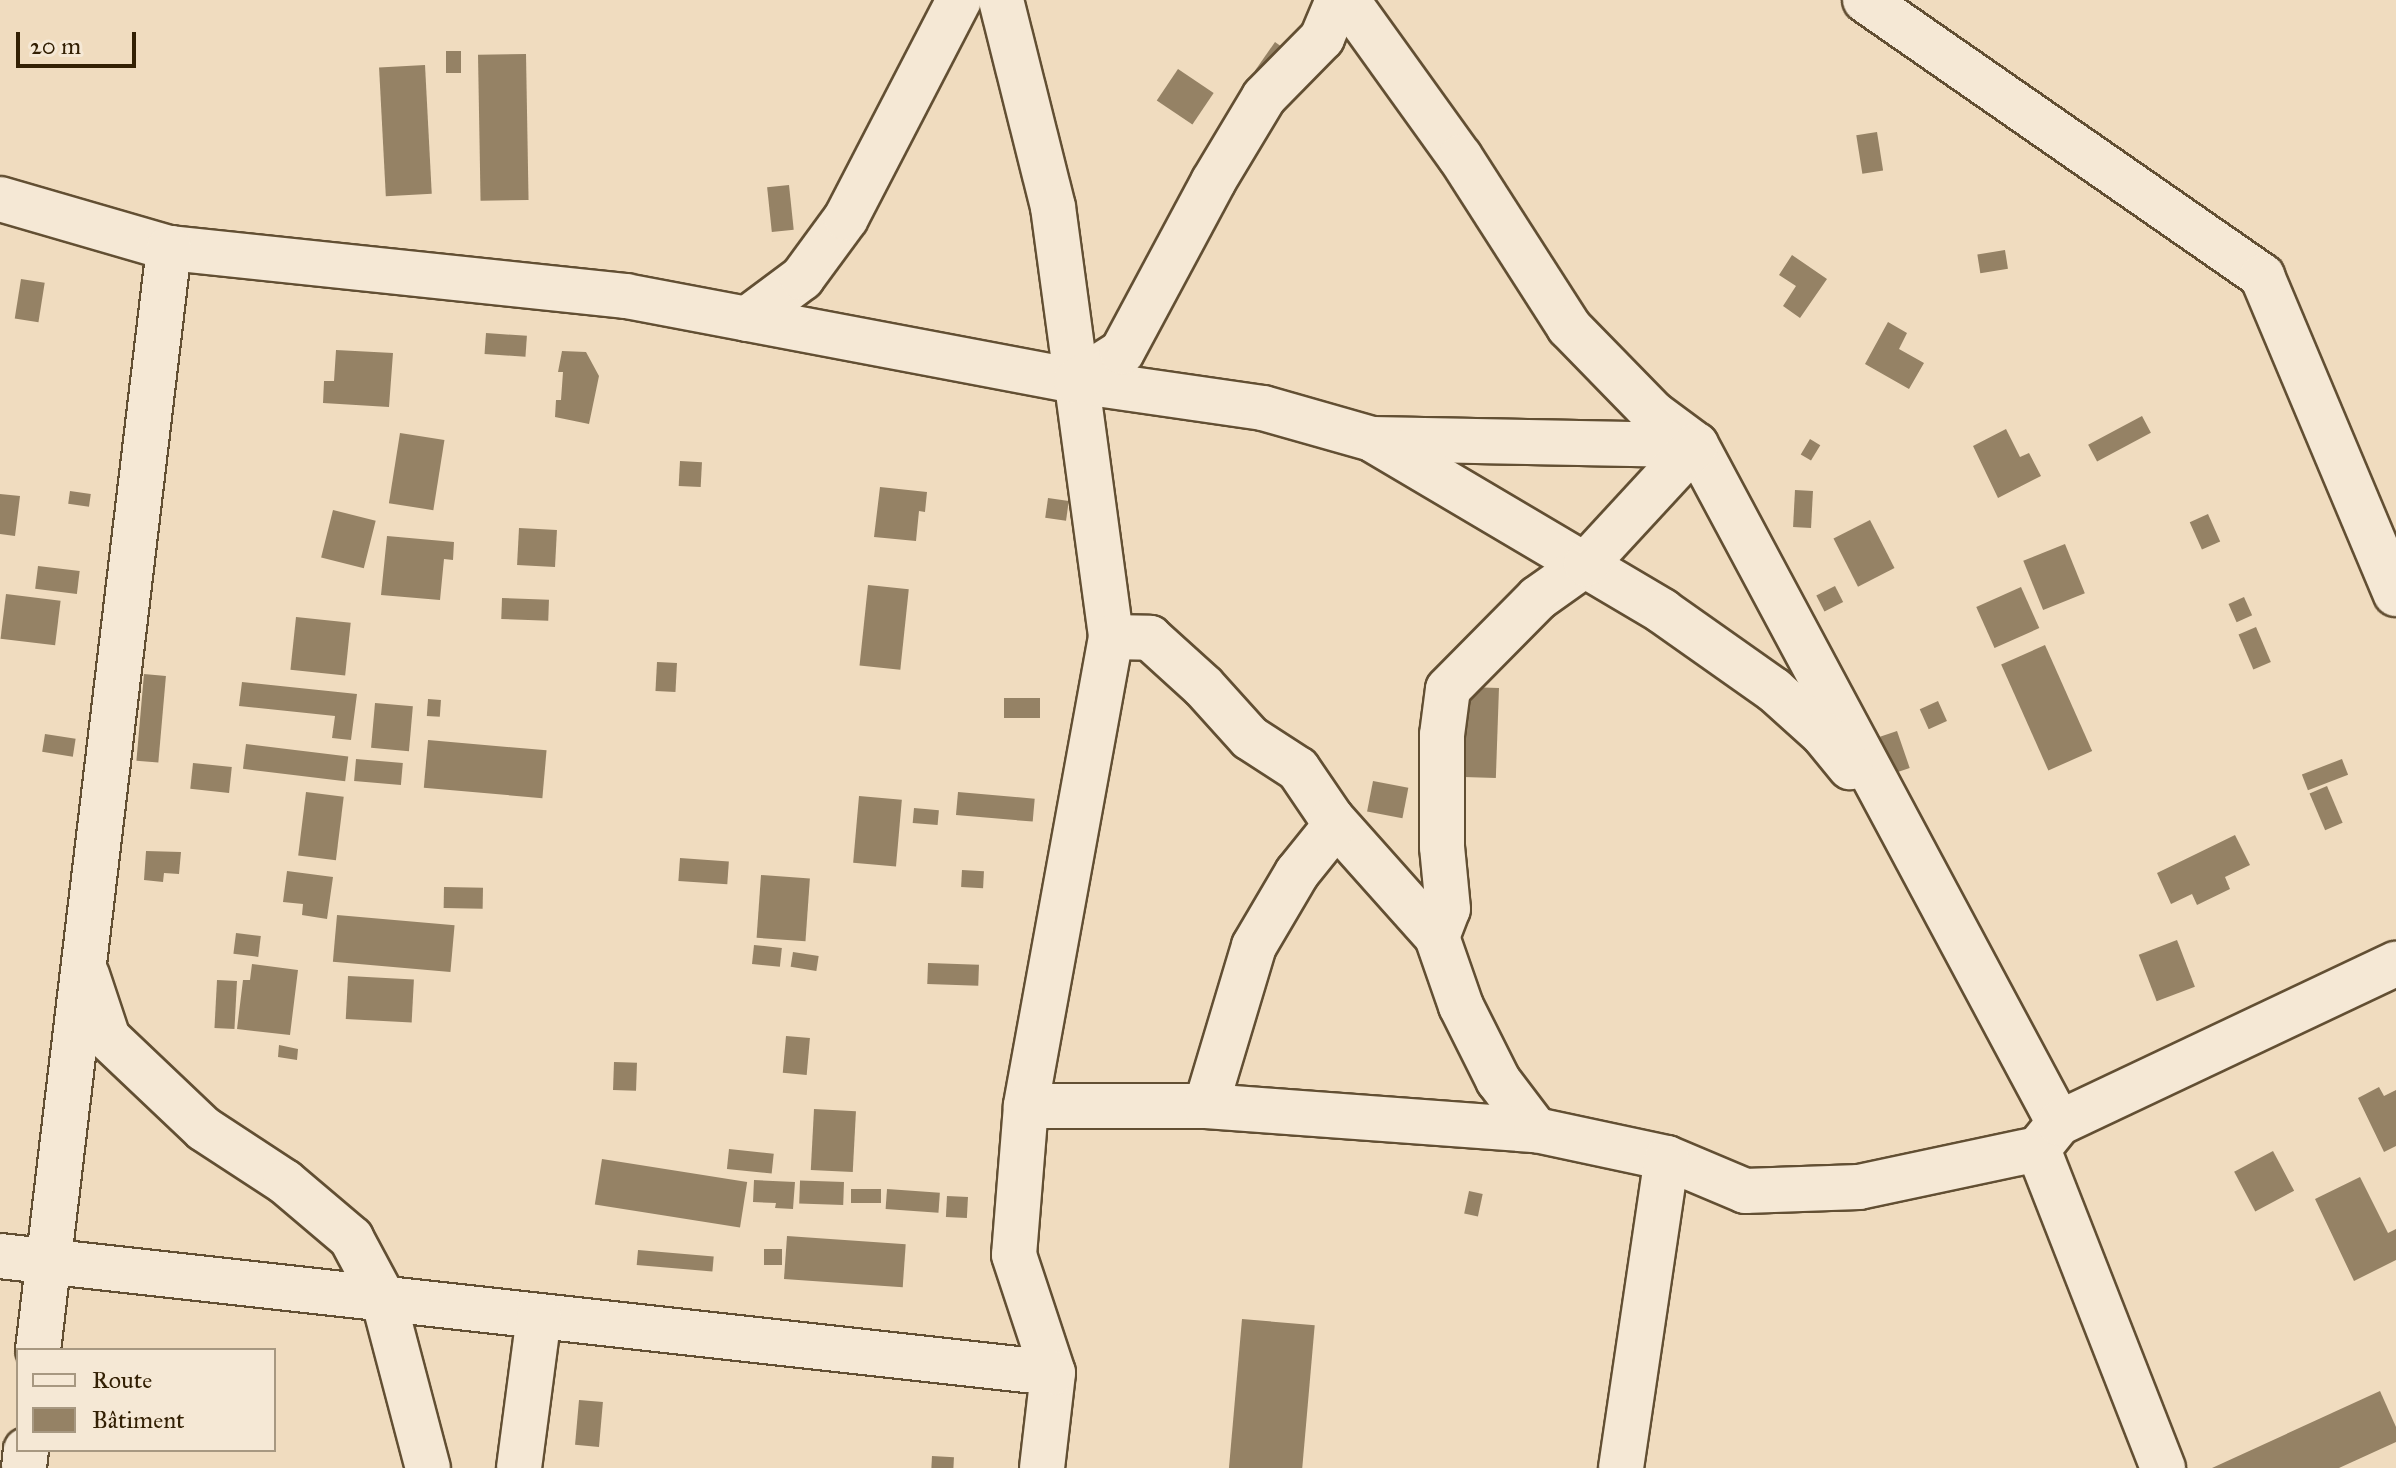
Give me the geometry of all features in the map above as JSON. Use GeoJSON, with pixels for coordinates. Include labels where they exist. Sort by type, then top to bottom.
{"type":"FeatureCollection","features":[{"type":"Feature","properties":{"kind":"street"},"geometry":{"type":"LineString","coordinates":[[747,319],[802,278],[846,218],[959,0]]}},
{"type":"Feature","properties":{"kind":"street"},"geometry":{"type":"LineString","coordinates":[[1001,0],[1053,207],[1111,637],[1026,1106],[1014,1255],[1053,1373],[1042,1468]]}},
{"type":"Feature","properties":{"kind":"street"},"geometry":{"type":"LineString","coordinates":[[1076,381],[1122,352],[1213,182],[1264,97],[1322,38],[1338,0]]}},
{"type":"Feature","properties":{"kind":"street"},"geometry":{"type":"LineString","coordinates":[[1347,0],[1430,113],[1569,327],[1654,414],[1696,445],[1918,859],[2048,1136],[2162,1467]]}},
{"type":"Feature","properties":{"kind":"street"},"geometry":{"type":"LineString","coordinates":[[1865,0],[2262,276],[2396,594]]}},
{"type":"Feature","properties":{"kind":"street"},"geometry":{"type":"LineString","coordinates":[[0,199],[169,248],[626,296],[1076,381],[1263,408],[1372,439],[1662,611],[1774,690],[1823,734],[1871,792],[1918,859]]}},
{"type":"Feature","properties":{"kind":"street"},"geometry":{"type":"LineString","coordinates":[[38,1348],[169,248]]}},
{"type":"Feature","properties":{"kind":"street"},"geometry":{"type":"LineString","coordinates":[[1372,439],[1696,445]]}},
{"type":"Feature","properties":{"kind":"street"},"geometry":{"type":"LineString","coordinates":[[1437,937],[1448,909],[1442,847],[1442,735],[1448,689],[1538,598],[1586,564],[1696,445]]}},
{"type":"Feature","properties":{"kind":"street"},"geometry":{"type":"LineString","coordinates":[[1111,637],[1150,638],[1203,686],[1250,738],[1298,769],[1332,819],[1437,937],[1461,1006],[1498,1080],[1536,1130]]}},
{"type":"Feature","properties":{"kind":"street"},"geometry":{"type":"LineString","coordinates":[[1206,1106],[1254,946],[1297,873],[1330,832],[1332,819]]}},
{"type":"Feature","properties":{"kind":"street"},"geometry":{"type":"LineString","coordinates":[[83,964],[108,1038],[204,1129],[285,1182],[351,1238],[383,1298],[428,1468]]}},
{"type":"Feature","properties":{"kind":"street"},"geometry":{"type":"LineString","coordinates":[[1026,1106],[1206,1106],[1536,1130],[1667,1158],[1745,1191],[1859,1187],[2048,1136],[2396,964]]}},
{"type":"Feature","properties":{"kind":"street"},"geometry":{"type":"LineString","coordinates":[[1621,1468],[1667,1158]]}},
{"type":"Feature","properties":{"kind":"street"},"geometry":{"type":"LineString","coordinates":[[0,1256],[1053,1373]]}},
{"type":"Feature","properties":{"kind":"street"},"geometry":{"type":"LineString","coordinates":[[519,1468],[539,1316]]}},
{"type":"Feature","properties":{"kind":"building"},"geometry":{"type":"Polygon","coordinates":[[[1275,42],[1285,49],[1265,78],[1255,71],[1275,42]]]}},
{"type":"Feature","properties":{"kind":"building"},"geometry":{"type":"Polygon","coordinates":[[[446,51],[461,51],[461,73],[446,73],[446,51]]]}},
{"type":"Feature","properties":{"kind":"building"},"geometry":{"type":"Polygon","coordinates":[[[526,54],[529,200],[481,201],[478,55],[526,54]]]}},
{"type":"Feature","properties":{"kind":"building"},"geometry":{"type":"Polygon","coordinates":[[[425,65],[432,194],[386,196],[379,67],[425,65]]]}},
{"type":"Feature","properties":{"kind":"building"},"geometry":{"type":"Polygon","coordinates":[[[1178,69],[1214,93],[1192,125],[1157,101],[1178,69]]]}},
{"type":"Feature","properties":{"kind":"building"},"geometry":{"type":"Polygon","coordinates":[[[1877,132],[1883,171],[1862,174],[1856,135],[1877,132]]]}},
{"type":"Feature","properties":{"kind":"building"},"geometry":{"type":"Polygon","coordinates":[[[789,185],[794,230],[772,232],[767,187],[789,185]]]}},
{"type":"Feature","properties":{"kind":"building"},"geometry":{"type":"Polygon","coordinates":[[[2005,250],[2008,269],[1980,273],[1977,254],[2005,250]]]}},
{"type":"Feature","properties":{"kind":"building"},"geometry":{"type":"Polygon","coordinates":[[[1792,255],[1827,279],[1800,318],[1783,306],[1796,286],[1779,275],[1792,255]]]}},
{"type":"Feature","properties":{"kind":"building"},"geometry":{"type":"Polygon","coordinates":[[[21,279],[45,283],[38,322],[15,319],[21,279]]]}},
{"type":"Feature","properties":{"kind":"building"},"geometry":{"type":"Polygon","coordinates":[[[1888,322],[1907,333],[1899,349],[1924,363],[1909,389],[1865,364],[1888,322]]]}},
{"type":"Feature","properties":{"kind":"building"},"geometry":{"type":"Polygon","coordinates":[[[486,333],[527,336],[525,357],[485,354],[486,333]]]}},
{"type":"Feature","properties":{"kind":"building"},"geometry":{"type":"Polygon","coordinates":[[[336,350],[393,353],[389,407],[323,403],[324,381],[334,381],[336,350]]]}},
{"type":"Feature","properties":{"kind":"building"},"geometry":{"type":"Polygon","coordinates":[[[562,351],[586,352],[599,376],[589,424],[555,417],[556,400],[561,400],[563,372],[558,372],[562,351]]]}},
{"type":"Feature","properties":{"kind":"building"},"geometry":{"type":"Polygon","coordinates":[[[2142,416],[2151,433],[2097,461],[2088,445],[2142,416]]]}},
{"type":"Feature","properties":{"kind":"building"},"geometry":{"type":"Polygon","coordinates":[[[2006,429],[2020,457],[2029,453],[2041,476],[1998,498],[1973,446],[2006,429]]]}},
{"type":"Feature","properties":{"kind":"building"},"geometry":{"type":"Polygon","coordinates":[[[400,433],[444,440],[433,510],[389,503],[400,433]]]}},
{"type":"Feature","properties":{"kind":"building"},"geometry":{"type":"Polygon","coordinates":[[[1810,439],[1820,445],[1811,461],[1801,454],[1810,439]]]}},
{"type":"Feature","properties":{"kind":"building"},"geometry":{"type":"Polygon","coordinates":[[[680,461],[702,462],[701,487],[679,486],[680,461]]]}},
{"type":"Feature","properties":{"kind":"building"},"geometry":{"type":"Polygon","coordinates":[[[880,487],[927,492],[925,512],[919,511],[916,541],[874,537],[880,487]]]}},
{"type":"Feature","properties":{"kind":"building"},"geometry":{"type":"Polygon","coordinates":[[[1795,490],[1813,491],[1811,528],[1793,527],[1795,490]]]}},
{"type":"Feature","properties":{"kind":"building"},"geometry":{"type":"Polygon","coordinates":[[[70,491],[91,494],[89,507],[68,504],[70,491]]]}},
{"type":"Feature","properties":{"kind":"building"},"geometry":{"type":"Polygon","coordinates":[[[0,494],[20,496],[15,536],[0,534],[0,494]]]}},
{"type":"Feature","properties":{"kind":"building"},"geometry":{"type":"Polygon","coordinates":[[[1048,498],[1069,501],[1066,521],[1045,518],[1048,498]]]}},
{"type":"Feature","properties":{"kind":"building"},"geometry":{"type":"Polygon","coordinates":[[[333,510],[376,521],[364,568],[321,558],[333,510]]]}},
{"type":"Feature","properties":{"kind":"building"},"geometry":{"type":"Polygon","coordinates":[[[2208,514],[2220,541],[2202,550],[2190,522],[2208,514]]]}},
{"type":"Feature","properties":{"kind":"building"},"geometry":{"type":"Polygon","coordinates":[[[1870,520],[1895,568],[1858,587],[1833,539],[1870,520]]]}},
{"type":"Feature","properties":{"kind":"building"},"geometry":{"type":"Polygon","coordinates":[[[519,528],[557,530],[555,567],[517,565],[519,528]]]}},
{"type":"Feature","properties":{"kind":"building"},"geometry":{"type":"Polygon","coordinates":[[[387,536],[454,542],[453,560],[444,559],[440,600],[381,595],[387,536]]]}},
{"type":"Feature","properties":{"kind":"building"},"geometry":{"type":"Polygon","coordinates":[[[2065,544],[2085,593],[2043,610],[2023,561],[2065,544]]]}},
{"type":"Feature","properties":{"kind":"building"},"geometry":{"type":"Polygon","coordinates":[[[38,566],[80,571],[77,594],[35,589],[38,566]]]}},
{"type":"Feature","properties":{"kind":"building"},"geometry":{"type":"Polygon","coordinates":[[[868,585],[909,589],[900,670],[860,666],[868,585]]]}},
{"type":"Feature","properties":{"kind":"building"},"geometry":{"type":"Polygon","coordinates":[[[1835,586],[1843,602],[1824,612],[1816,596],[1835,586]]]}},
{"type":"Feature","properties":{"kind":"building"},"geometry":{"type":"Polygon","coordinates":[[[2021,587],[2039,628],[1995,648],[1976,607],[2021,587]]]}},
{"type":"Feature","properties":{"kind":"building"},"geometry":{"type":"Polygon","coordinates":[[[6,594],[61,601],[55,645],[1,639],[6,594]]]}},
{"type":"Feature","properties":{"kind":"building"},"geometry":{"type":"Polygon","coordinates":[[[2244,597],[2252,615],[2237,622],[2228,604],[2244,597]]]}},
{"type":"Feature","properties":{"kind":"building"},"geometry":{"type":"Polygon","coordinates":[[[502,598],[549,600],[548,621],[501,619],[502,598]]]}},
{"type":"Feature","properties":{"kind":"building"},"geometry":{"type":"Polygon","coordinates":[[[296,617],[351,623],[345,675],[290,670],[296,617]]]}},
{"type":"Feature","properties":{"kind":"building"},"geometry":{"type":"Polygon","coordinates":[[[2256,627],[2271,662],[2253,669],[2239,634],[2256,627]]]}},
{"type":"Feature","properties":{"kind":"building"},"geometry":{"type":"Polygon","coordinates":[[[2045,645],[2092,751],[2048,770],[2001,665],[2045,645]]]}},
{"type":"Feature","properties":{"kind":"building"},"geometry":{"type":"Polygon","coordinates":[[[657,662],[677,663],[675,692],[655,691],[657,662]]]}},
{"type":"Feature","properties":{"kind":"building"},"geometry":{"type":"Polygon","coordinates":[[[144,674],[166,676],[158,763],[136,761],[144,674]]]}},
{"type":"Feature","properties":{"kind":"building"},"geometry":{"type":"Polygon","coordinates":[[[242,682],[357,694],[351,740],[332,738],[335,716],[239,706],[242,682]]]}},
{"type":"Feature","properties":{"kind":"building"},"geometry":{"type":"Polygon","coordinates":[[[1467,687],[1499,688],[1496,778],[1464,777],[1467,687]]]}},
{"type":"Feature","properties":{"kind":"building"},"geometry":{"type":"Polygon","coordinates":[[[1004,698],[1040,698],[1040,718],[1004,718],[1004,698]]]}},
{"type":"Feature","properties":{"kind":"building"},"geometry":{"type":"Polygon","coordinates":[[[428,699],[441,700],[440,717],[427,716],[428,699]]]}},
{"type":"Feature","properties":{"kind":"building"},"geometry":{"type":"Polygon","coordinates":[[[1938,701],[1947,721],[1929,729],[1920,709],[1938,701]]]}},
{"type":"Feature","properties":{"kind":"building"},"geometry":{"type":"Polygon","coordinates":[[[375,703],[413,706],[409,751],[371,748],[375,703]]]}},
{"type":"Feature","properties":{"kind":"building"},"geometry":{"type":"Polygon","coordinates":[[[1897,731],[1910,768],[1893,774],[1880,737],[1897,731]]]}},
{"type":"Feature","properties":{"kind":"building"},"geometry":{"type":"Polygon","coordinates":[[[45,734],[76,739],[73,757],[42,752],[45,734]]]}},
{"type":"Feature","properties":{"kind":"building"},"geometry":{"type":"Polygon","coordinates":[[[428,740],[547,750],[542,798],[424,788],[428,740]]]}},
{"type":"Feature","properties":{"kind":"building"},"geometry":{"type":"Polygon","coordinates":[[[246,744],[348,757],[345,781],[243,769],[246,744]]]}},
{"type":"Feature","properties":{"kind":"building"},"geometry":{"type":"Polygon","coordinates":[[[356,759],[403,763],[401,785],[354,781],[356,759]]]}},
{"type":"Feature","properties":{"kind":"building"},"geometry":{"type":"Polygon","coordinates":[[[2342,759],[2348,775],[2308,790],[2302,774],[2342,759]]]}},
{"type":"Feature","properties":{"kind":"building"},"geometry":{"type":"Polygon","coordinates":[[[193,763],[232,767],[229,793],[190,789],[193,763]]]}},
{"type":"Feature","properties":{"kind":"building"},"geometry":{"type":"Polygon","coordinates":[[[1373,781],[1408,788],[1402,818],[1367,811],[1373,781]]]}},
{"type":"Feature","properties":{"kind":"building"},"geometry":{"type":"Polygon","coordinates":[[[2327,786],[2343,823],[2325,830],[2310,793],[2327,786]]]}},
{"type":"Feature","properties":{"kind":"building"},"geometry":{"type":"Polygon","coordinates":[[[306,792],[344,797],[336,860],[298,856],[306,792]]]}},
{"type":"Feature","properties":{"kind":"building"},"geometry":{"type":"Polygon","coordinates":[[[958,792],[1035,799],[1033,822],[956,815],[958,792]]]}},
{"type":"Feature","properties":{"kind":"building"},"geometry":{"type":"Polygon","coordinates":[[[859,796],[902,800],[896,866],[853,863],[859,796]]]}},
{"type":"Feature","properties":{"kind":"building"},"geometry":{"type":"Polygon","coordinates":[[[914,808],[939,810],[938,825],[913,823],[914,808]]]}},
{"type":"Feature","properties":{"kind":"building"},"geometry":{"type":"Polygon","coordinates":[[[2235,835],[2250,865],[2225,877],[2230,889],[2197,905],[2192,894],[2171,904],[2157,873],[2235,835]]]}},
{"type":"Feature","properties":{"kind":"building"},"geometry":{"type":"Polygon","coordinates":[[[146,851],[181,852],[179,874],[164,873],[163,882],[144,880],[146,851]]]}},
{"type":"Feature","properties":{"kind":"building"},"geometry":{"type":"Polygon","coordinates":[[[680,858],[729,861],[727,884],[678,881],[680,858]]]}},
{"type":"Feature","properties":{"kind":"building"},"geometry":{"type":"Polygon","coordinates":[[[962,870],[984,871],[983,888],[961,887],[962,870]]]}},
{"type":"Feature","properties":{"kind":"building"},"geometry":{"type":"Polygon","coordinates":[[[287,871],[333,877],[327,919],[302,915],[303,904],[283,902],[287,871]]]}},
{"type":"Feature","properties":{"kind":"building"},"geometry":{"type":"Polygon","coordinates":[[[761,875],[810,878],[805,941],[757,938],[761,875]]]}},
{"type":"Feature","properties":{"kind":"building"},"geometry":{"type":"Polygon","coordinates":[[[444,887],[483,888],[483,909],[444,908],[444,887]]]}},
{"type":"Feature","properties":{"kind":"building"},"geometry":{"type":"Polygon","coordinates":[[[337,915],[455,925],[450,972],[333,962],[337,915]]]}},
{"type":"Feature","properties":{"kind":"building"},"geometry":{"type":"Polygon","coordinates":[[[236,933],[261,936],[258,957],[233,954],[236,933]]]}},
{"type":"Feature","properties":{"kind":"building"},"geometry":{"type":"Polygon","coordinates":[[[2177,940],[2195,987],[2157,1001],[2139,955],[2177,940]]]}},
{"type":"Feature","properties":{"kind":"building"},"geometry":{"type":"Polygon","coordinates":[[[754,945],[782,948],[780,967],[752,964],[754,945]]]}},
{"type":"Feature","properties":{"kind":"building"},"geometry":{"type":"Polygon","coordinates":[[[793,952],[819,956],[816,971],[791,967],[793,952]]]}},
{"type":"Feature","properties":{"kind":"building"},"geometry":{"type":"Polygon","coordinates":[[[928,963],[979,965],[978,986],[927,984],[928,963]]]}},
{"type":"Feature","properties":{"kind":"building"},"geometry":{"type":"Polygon","coordinates":[[[252,964],[298,970],[290,1035],[237,1029],[243,980],[250,980],[252,964]]]}},
{"type":"Feature","properties":{"kind":"building"},"geometry":{"type":"Polygon","coordinates":[[[348,976],[414,979],[412,1022],[346,1019],[348,976]]]}},
{"type":"Feature","properties":{"kind":"building"},"geometry":{"type":"Polygon","coordinates":[[[217,980],[237,981],[234,1029],[214,1028],[217,980]]]}},
{"type":"Feature","properties":{"kind":"building"},"geometry":{"type":"Polygon","coordinates":[[[786,1036],[810,1038],[807,1075],[783,1073],[786,1036]]]}},
{"type":"Feature","properties":{"kind":"building"},"geometry":{"type":"Polygon","coordinates":[[[279,1045],[298,1049],[297,1060],[278,1057],[279,1045]]]}},
{"type":"Feature","properties":{"kind":"building"},"geometry":{"type":"Polygon","coordinates":[[[614,1062],[637,1063],[636,1091],[613,1090],[614,1062]]]}},
{"type":"Feature","properties":{"kind":"building"},"geometry":{"type":"Polygon","coordinates":[[[2379,1087],[2384,1096],[2396,1090],[2396,1146],[2384,1152],[2358,1098],[2379,1087]]]}},
{"type":"Feature","properties":{"kind":"building"},"geometry":{"type":"Polygon","coordinates":[[[814,1109],[856,1111],[853,1172],[811,1170],[814,1109]]]}},
{"type":"Feature","properties":{"kind":"building"},"geometry":{"type":"Polygon","coordinates":[[[729,1149],[774,1154],[772,1174],[727,1169],[729,1149]]]}},
{"type":"Feature","properties":{"kind":"building"},"geometry":{"type":"Polygon","coordinates":[[[2273,1151],[2294,1191],[2255,1211],[2234,1172],[2273,1151]]]}},
{"type":"Feature","properties":{"kind":"building"},"geometry":{"type":"Polygon","coordinates":[[[602,1159],[747,1182],[740,1227],[595,1204],[602,1159]]]}},
{"type":"Feature","properties":{"kind":"building"},"geometry":{"type":"Polygon","coordinates":[[[2360,1177],[2388,1233],[2396,1229],[2396,1260],[2354,1281],[2315,1199],[2360,1177]]]}},
{"type":"Feature","properties":{"kind":"building"},"geometry":{"type":"Polygon","coordinates":[[[754,1180],[795,1182],[793,1209],[775,1208],[776,1203],[753,1202],[754,1180]]]}},
{"type":"Feature","properties":{"kind":"building"},"geometry":{"type":"Polygon","coordinates":[[[800,1180],[844,1182],[843,1205],[799,1203],[800,1180]]]}},
{"type":"Feature","properties":{"kind":"building"},"geometry":{"type":"Polygon","coordinates":[[[851,1189],[881,1189],[881,1203],[851,1203],[851,1189]]]}},
{"type":"Feature","properties":{"kind":"building"},"geometry":{"type":"Polygon","coordinates":[[[887,1189],[940,1193],[938,1213],[886,1209],[887,1189]]]}},
{"type":"Feature","properties":{"kind":"building"},"geometry":{"type":"Polygon","coordinates":[[[1469,1191],[1483,1194],[1478,1216],[1464,1213],[1469,1191]]]}},
{"type":"Feature","properties":{"kind":"building"},"geometry":{"type":"Polygon","coordinates":[[[947,1196],[968,1197],[967,1218],[946,1217],[947,1196]]]}},
{"type":"Feature","properties":{"kind":"building"},"geometry":{"type":"Polygon","coordinates":[[[787,1236],[906,1244],[903,1287],[784,1279],[787,1236]]]}},
{"type":"Feature","properties":{"kind":"building"},"geometry":{"type":"Polygon","coordinates":[[[764,1249],[782,1249],[782,1265],[764,1265],[764,1249]]]}},
{"type":"Feature","properties":{"kind":"building"},"geometry":{"type":"Polygon","coordinates":[[[638,1250],[714,1257],[712,1272],[637,1265],[638,1250]]]}},
{"type":"Feature","properties":{"kind":"building"},"geometry":{"type":"Polygon","coordinates":[[[1242,1319],[1315,1325],[1302,1468],[1229,1468],[1242,1319]]]}},
{"type":"Feature","properties":{"kind":"building"},"geometry":{"type":"Polygon","coordinates":[[[2380,1391],[2396,1427],[2396,1442],[2339,1468],[2212,1468],[2380,1391]]]}},
{"type":"Feature","properties":{"kind":"building"},"geometry":{"type":"Polygon","coordinates":[[[579,1400],[603,1402],[599,1447],[575,1445],[579,1400]]]}},
{"type":"Feature","properties":{"kind":"building"},"geometry":{"type":"Polygon","coordinates":[[[932,1456],[954,1457],[953,1468],[931,1468],[932,1456]]]}}]}
